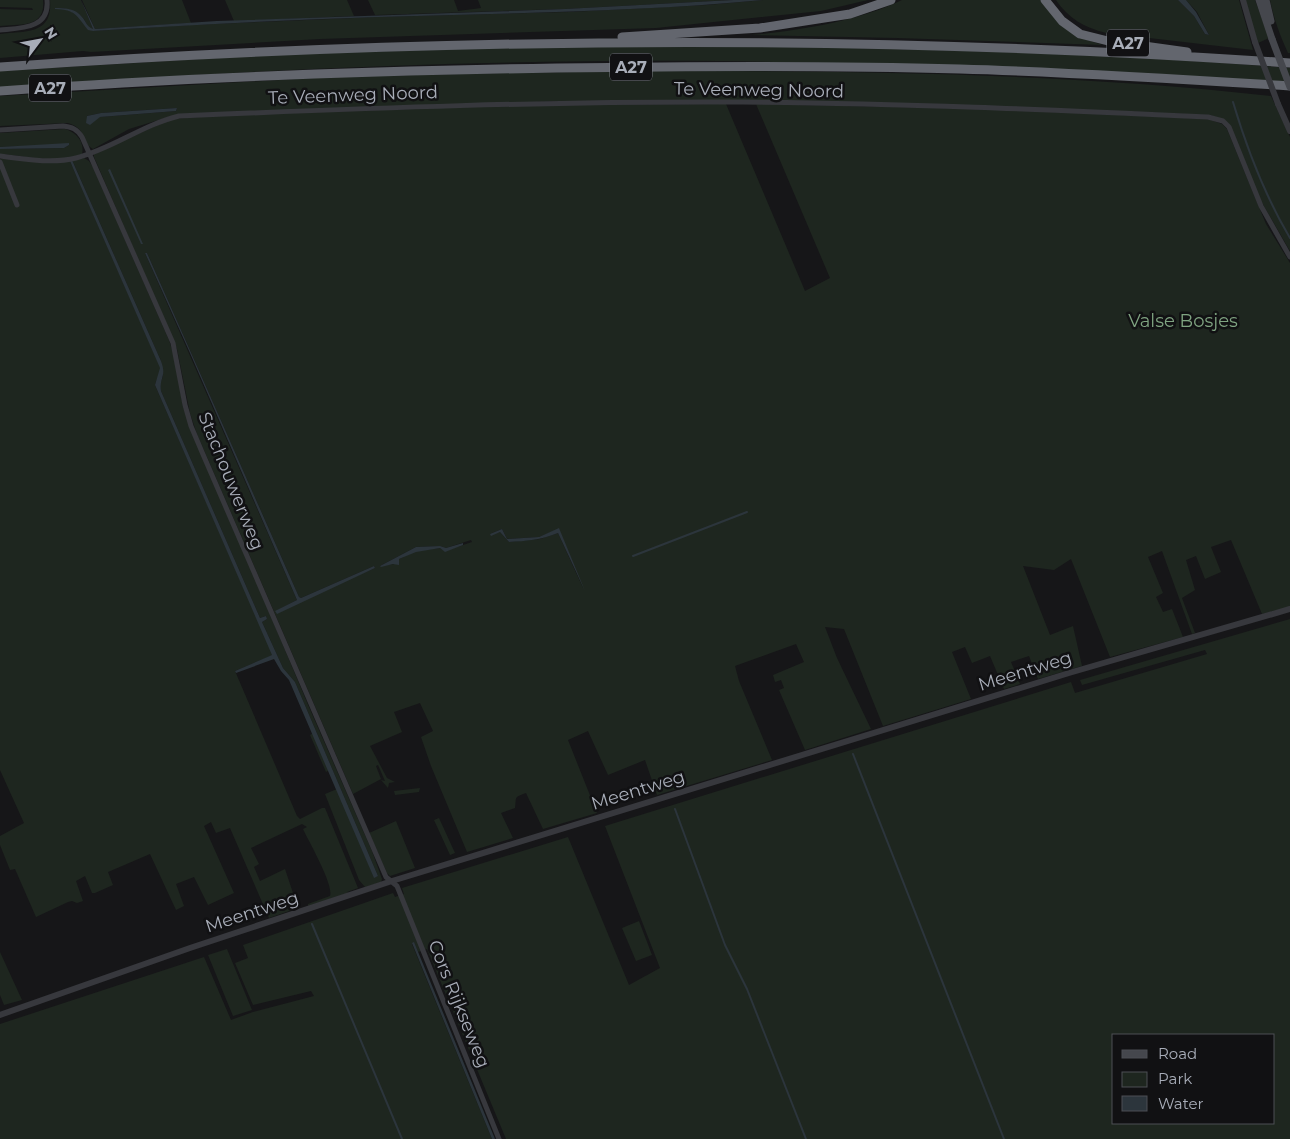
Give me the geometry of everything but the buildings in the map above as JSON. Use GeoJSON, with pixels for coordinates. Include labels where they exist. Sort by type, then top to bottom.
{"type":"FeatureCollection","features":[{"type":"Feature","properties":{"kind":"highway","name":"A27"},"geometry":{"type":"LineString","coordinates":[[532,43],[760,28],[850,14],[891,0]]}},
{"type":"Feature","properties":{"kind":"highway","name":"A27"},"geometry":{"type":"LineString","coordinates":[[1045,0],[1062,22],[1088,37],[1224,59]]}},
{"type":"Feature","properties":{"kind":"highway","name":"A27"},"geometry":{"type":"LineString","coordinates":[[0,68],[127,58],[259,52],[532,43],[752,42],[951,46],[1290,64]]}},
{"type":"Feature","properties":{"kind":"highway","name":"A27"},"geometry":{"type":"LineString","coordinates":[[0,91],[100,84],[377,71],[750,66],[960,69],[1180,79],[1290,87]]}},
{"type":"Feature","properties":{"kind":"main road"},"geometry":{"type":"LineString","coordinates":[[1259,0],[1290,76]]}},
{"type":"Feature","properties":{"kind":"main road"},"geometry":{"type":"LineString","coordinates":[[1266,0],[1274,39],[1290,87]]}},
{"type":"Feature","properties":{"kind":"street"},"geometry":{"type":"LineString","coordinates":[[0,30],[32,27],[41,21],[46,13],[47,0]]}},
{"type":"Feature","properties":{"kind":"street"},"geometry":{"type":"LineString","coordinates":[[1242,0],[1254,42],[1290,131]]}},
{"type":"Feature","properties":{"kind":"street","name":"Te Veenweg Noord"},"geometry":{"type":"LineString","coordinates":[[0,156],[53,160],[76,158],[89,154],[151,125],[179,116],[356,108],[775,102],[993,108],[1208,117],[1222,121],[1229,127],[1261,206],[1290,258]]}},
{"type":"Feature","properties":{"kind":"street","name":"Stachouwerweg"},"geometry":{"type":"LineString","coordinates":[[0,130],[63,126],[71,127],[78,131],[173,343],[185,404],[198,444],[386,877],[392,881]]}},
{"type":"Feature","properties":{"kind":"street"},"geometry":{"type":"LineString","coordinates":[[0,162],[17,205]]}},
{"type":"Feature","properties":{"kind":"street","name":"Meentweg"},"geometry":{"type":"LineString","coordinates":[[0,1015],[190,948],[392,881],[1070,673],[1290,609]]}},
{"type":"Feature","properties":{"kind":"street","name":"Cors Rijkseweg"},"geometry":{"type":"LineString","coordinates":[[392,881],[397,886],[499,1139]]}},
{"type":"Feature","properties":{"kind":"green space"},"geometry":{"type":"Polygon","coordinates":[[[0,0],[43,0],[43,9],[40,16],[30,23],[0,26],[0,9],[33,10],[32,8],[0,7],[0,0]]]}},
{"type":"Feature","properties":{"kind":"green space"},"geometry":{"type":"Polygon","coordinates":[[[50,0],[81,0],[93,29],[76,12],[55,8],[73,12],[93,31],[377,17],[569,12],[707,5],[763,0],[868,0],[821,11],[656,28],[320,39],[83,51],[0,58],[0,34],[28,31],[42,25],[47,20],[50,11],[50,0]]]}},
{"type":"Feature","properties":{"kind":"green space"},"geometry":{"type":"Polygon","coordinates":[[[82,0],[182,0],[191,23],[95,29],[82,0]]]}},
{"type":"Feature","properties":{"kind":"green space"},"geometry":{"type":"Polygon","coordinates":[[[225,0],[347,0],[354,16],[234,21],[225,0]]]}},
{"type":"Feature","properties":{"kind":"green space"},"geometry":{"type":"Polygon","coordinates":[[[368,0],[454,0],[458,11],[481,8],[478,0],[733,0],[565,9],[375,15],[368,0]]]}},
{"type":"Feature","properties":{"kind":"green space"},"geometry":{"type":"Polygon","coordinates":[[[902,0],[1042,0],[1047,9],[1067,29],[1103,45],[750,35],[828,24],[867,14],[902,0]]]}},
{"type":"Feature","properties":{"kind":"green space"},"geometry":{"type":"Polygon","coordinates":[[[1056,0],[1178,0],[1194,16],[1205,34],[1209,35],[1197,12],[1186,0],[1239,0],[1253,50],[1106,33],[1078,21],[1066,12],[1056,0]]]}},
{"type":"Feature","properties":{"kind":"green space"},"geometry":{"type":"Polygon","coordinates":[[[1245,0],[1255,0],[1269,38],[1258,43],[1245,0]]]}},
{"type":"Feature","properties":{"kind":"green space"},"geometry":{"type":"Polygon","coordinates":[[[1270,0],[1290,0],[1290,53],[1288,53],[1280,34],[1270,0]]]}},
{"type":"Feature","properties":{"kind":"green space"},"geometry":{"type":"Polygon","coordinates":[[[667,45],[979,51],[1212,62],[1290,68],[1290,82],[921,65],[629,61],[359,67],[179,76],[0,88],[0,71],[270,55],[473,48],[667,45]]]}},
{"type":"Feature","properties":{"kind":"green space"},"geometry":{"type":"Polygon","coordinates":[[[730,71],[962,75],[1117,82],[1271,96],[1290,137],[1290,251],[1261,201],[1225,120],[1210,115],[1066,109],[564,101],[175,115],[129,129],[93,149],[86,143],[79,129],[68,123],[0,126],[0,96],[332,77],[730,71]],[[177,108],[101,113],[87,116],[100,117],[176,111],[177,108]]]}},
{"type":"Feature","properties":{"kind":"green space","name":"Valse Bosjes"},"geometry":{"type":"Polygon","coordinates":[[[726,104],[805,291],[830,278],[756,104],[988,109],[1208,119],[1222,124],[1227,129],[1266,224],[1290,263],[1290,608],[1262,614],[1231,540],[1211,547],[1221,572],[1205,579],[1196,556],[1186,560],[1195,590],[1182,598],[1195,633],[1192,634],[1162,551],[1148,557],[1163,593],[1156,597],[1163,612],[1172,609],[1183,637],[1110,657],[1071,559],[1054,570],[1023,566],[1050,635],[1073,626],[1082,666],[1038,679],[1029,656],[1011,662],[1020,684],[1004,689],[990,656],[972,663],[965,647],[952,652],[971,699],[883,726],[844,629],[825,627],[837,658],[871,729],[805,750],[779,690],[784,688],[781,680],[775,682],[773,675],[804,662],[796,644],[735,666],[739,681],[772,760],[657,795],[645,760],[608,775],[588,731],[568,740],[597,813],[543,829],[526,793],[516,798],[515,808],[501,813],[513,838],[467,852],[421,737],[433,731],[420,703],[394,712],[402,732],[370,746],[387,778],[395,782],[389,783],[388,788],[381,780],[385,781],[378,765],[376,766],[381,779],[353,794],[197,434],[190,413],[177,349],[94,154],[171,119],[231,115],[525,105],[726,104]],[[145,253],[297,600],[276,611],[375,568],[374,566],[301,598],[299,597],[147,253],[145,253]],[[502,529],[490,534],[500,532],[509,542],[540,539],[558,533],[583,588],[559,529],[539,537],[507,539],[502,529]],[[471,540],[446,548],[440,546],[416,547],[380,566],[394,564],[399,559],[416,551],[440,548],[445,551],[472,542],[471,540]]]}},
{"type":"Feature","properties":{"kind":"green space"},"geometry":{"type":"Polygon","coordinates":[[[65,129],[73,132],[79,138],[83,150],[82,154],[52,159],[0,154],[0,149],[64,148],[69,145],[0,147],[0,133],[65,129]]]}},
{"type":"Feature","properties":{"kind":"green space"},"geometry":{"type":"Polygon","coordinates":[[[84,158],[93,167],[169,340],[175,359],[183,407],[309,707],[372,851],[382,879],[381,882],[365,887],[359,880],[325,794],[337,789],[374,877],[378,876],[295,682],[283,668],[262,622],[267,619],[266,616],[260,618],[161,391],[160,384],[163,376],[161,361],[72,160],[84,158]]]}},
{"type":"Feature","properties":{"kind":"green space"},"geometry":{"type":"Polygon","coordinates":[[[0,159],[70,161],[161,369],[155,385],[273,655],[235,671],[297,816],[300,819],[325,808],[358,888],[348,893],[308,906],[308,904],[330,896],[330,890],[325,873],[303,829],[307,827],[302,824],[251,848],[259,864],[254,867],[260,881],[285,869],[298,908],[269,918],[230,828],[216,833],[211,822],[204,826],[234,893],[208,905],[194,877],[176,884],[184,906],[176,910],[150,854],[108,872],[113,885],[95,893],[92,893],[85,876],[76,881],[83,901],[77,903],[68,902],[36,917],[15,869],[10,870],[0,845],[0,836],[24,823],[0,770],[0,159]]]}},
{"type":"Feature","properties":{"kind":"green space"},"geometry":{"type":"Polygon","coordinates":[[[1290,619],[1290,1139],[506,1139],[427,949],[418,952],[414,943],[412,944],[492,1139],[0,1139],[0,1024],[204,957],[231,1020],[253,1012],[314,996],[311,991],[253,1005],[235,963],[248,958],[243,945],[393,893],[395,897],[404,894],[402,888],[568,837],[629,985],[660,968],[605,826],[1071,682],[1075,693],[1207,654],[1205,650],[1082,685],[1080,680],[1290,619]]]}},
{"type":"Feature","properties":{"kind":"green space"},"geometry":{"type":"Polygon","coordinates":[[[313,733],[329,770],[326,772],[310,735],[313,733]]]}},
{"type":"Feature","properties":{"kind":"green space"},"geometry":{"type":"Polygon","coordinates":[[[420,788],[419,792],[395,795],[394,791],[420,788]]]}},
{"type":"Feature","properties":{"kind":"green space"},"geometry":{"type":"Polygon","coordinates":[[[439,818],[455,853],[450,855],[434,820],[439,818]]]}},
{"type":"Feature","properties":{"kind":"green space"},"geometry":{"type":"Polygon","coordinates":[[[396,821],[415,868],[390,876],[369,833],[396,821]]]}},
{"type":"Feature","properties":{"kind":"green space"},"geometry":{"type":"Polygon","coordinates":[[[639,921],[652,955],[636,961],[622,928],[639,921]]]}},
{"type":"Feature","properties":{"kind":"green space"},"geometry":{"type":"Polygon","coordinates":[[[227,949],[252,1010],[233,1016],[208,955],[227,949]]]}},
{"type":"Feature","properties":{"kind":"green space"},"geometry":{"type":"Polygon","coordinates":[[[0,952],[22,1000],[4,1005],[0,995],[0,952]]]}},
{"type":"Feature","properties":{"kind":"water"},"geometry":{"type":"Polygon","coordinates":[[[81,0],[95,29],[217,21],[763,0],[619,10],[307,20],[93,31],[88,30],[72,12],[55,9],[66,8],[73,10],[93,29],[81,0]]]}},
{"type":"Feature","properties":{"kind":"water"},"geometry":{"type":"Polygon","coordinates":[[[1178,0],[1186,0],[1196,12],[1209,35],[1205,34],[1194,16],[1178,0]]]}},
{"type":"Feature","properties":{"kind":"water"},"geometry":{"type":"Polygon","coordinates":[[[177,108],[176,111],[100,117],[90,125],[86,123],[87,116],[101,113],[177,108]]]}},
{"type":"Feature","properties":{"kind":"water"},"geometry":{"type":"Polygon","coordinates":[[[69,143],[64,148],[0,149],[0,147],[69,143]]]}},
{"type":"Feature","properties":{"kind":"water"},"geometry":{"type":"Polygon","coordinates":[[[72,160],[161,361],[163,374],[161,391],[260,618],[266,616],[267,619],[262,622],[283,668],[295,682],[378,876],[374,878],[289,680],[274,659],[236,673],[235,671],[272,655],[155,385],[160,368],[78,180],[70,161],[72,160]]]}},
{"type":"Feature","properties":{"kind":"water"},"geometry":{"type":"Polygon","coordinates":[[[110,169],[143,244],[141,244],[108,170],[110,169]]]}},
{"type":"Feature","properties":{"kind":"water"},"geometry":{"type":"Polygon","coordinates":[[[145,253],[147,253],[299,597],[301,598],[374,566],[375,568],[277,614],[275,611],[297,600],[145,253]]]}},
{"type":"Feature","properties":{"kind":"water"},"geometry":{"type":"Polygon","coordinates":[[[559,528],[585,591],[558,533],[540,539],[509,542],[500,532],[491,536],[490,534],[502,529],[507,539],[539,537],[559,528]]]}},
{"type":"Feature","properties":{"kind":"water"},"geometry":{"type":"Polygon","coordinates":[[[463,543],[463,545],[445,552],[440,548],[416,552],[399,559],[399,565],[380,566],[416,547],[440,546],[446,548],[463,543]]]}},
{"type":"Feature","properties":{"kind":"water"},"geometry":{"type":"Polygon","coordinates":[[[414,942],[495,1139],[492,1139],[412,943],[414,942]]]}},
{"type":"Feature","properties":{"kind":"waterway"},"geometry":{"type":"LineString","coordinates":[[1233,102],[1257,172],[1290,238]]}},
{"type":"Feature","properties":{"kind":"waterway"},"geometry":{"type":"LineString","coordinates":[[633,556],[747,512]]}},
{"type":"Feature","properties":{"kind":"waterway"},"geometry":{"type":"LineString","coordinates":[[853,754],[1004,1139]]}},
{"type":"Feature","properties":{"kind":"waterway"},"geometry":{"type":"LineString","coordinates":[[675,809],[725,945],[747,989],[806,1139]]}},
{"type":"Feature","properties":{"kind":"waterway"},"geometry":{"type":"LineString","coordinates":[[312,924],[402,1139]]}}]}
